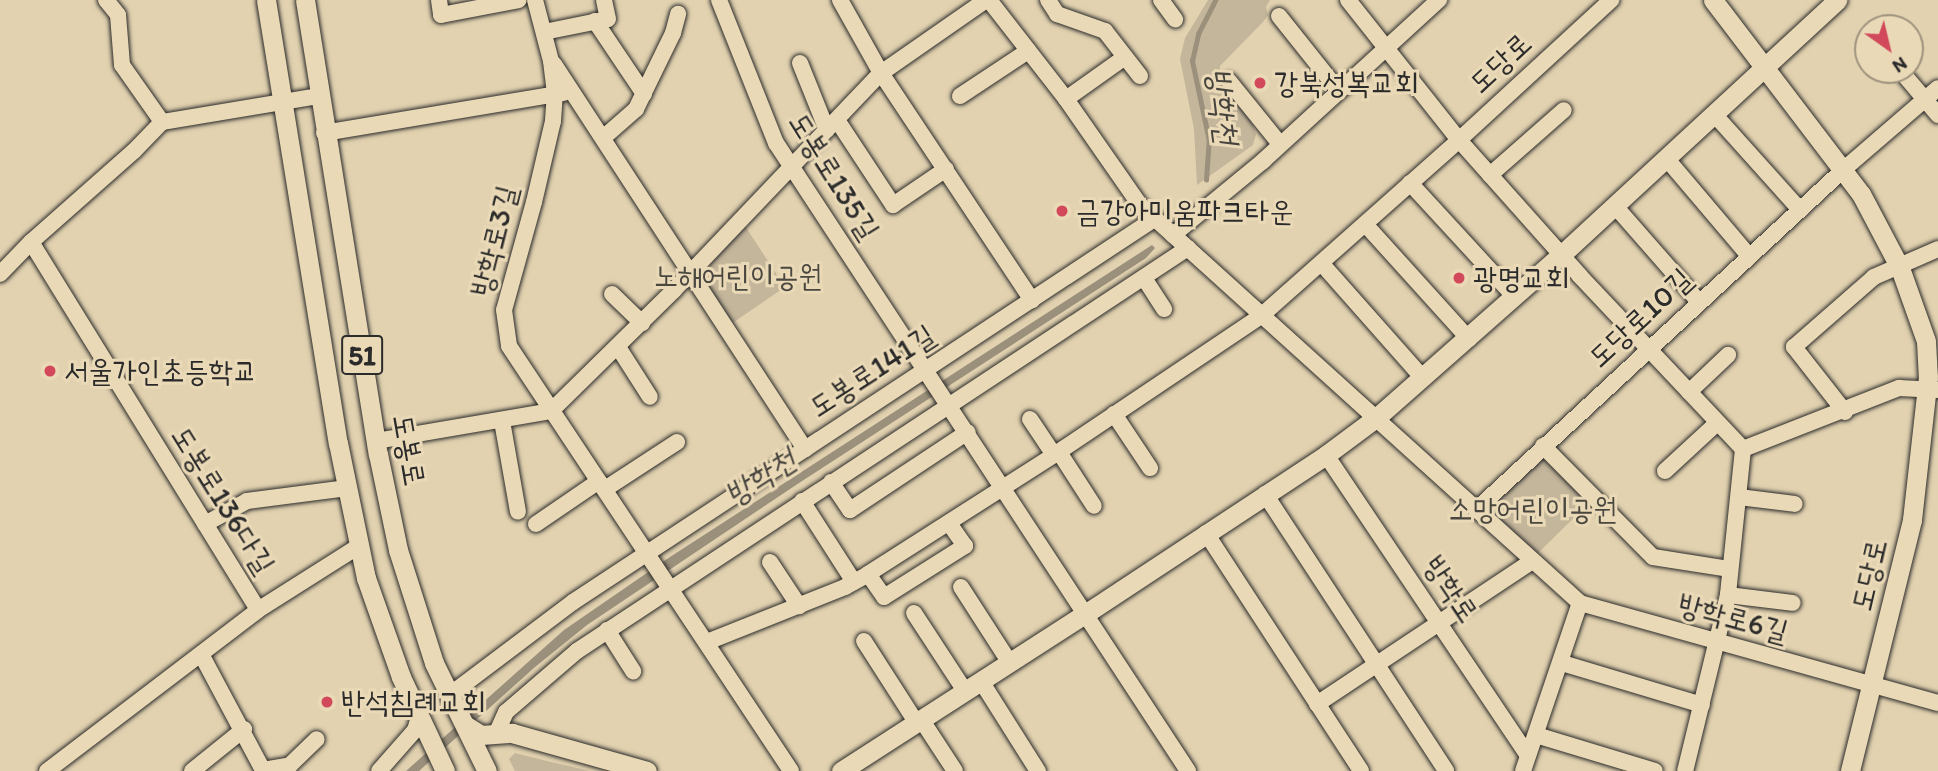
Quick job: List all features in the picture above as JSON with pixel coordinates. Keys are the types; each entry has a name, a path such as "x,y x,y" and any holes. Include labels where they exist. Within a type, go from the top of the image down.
{"main road":[{"name":"51","path":"267,0 348,488 366,578 419,716 444,768"},
{"name":"도봉로","path":"305,0 324,132 376,441 410,594 434,663 487,771"},
{"name":"도당로","path":"1713,0 1861,194 1900,268 1926,341 1932,389 1912,520 1850,771"},
{"path":"841,771 1326,455 1377,417 1469,339 1837,0"},
{"path":"469,734 512,733 647,771"}],"street":[{"path":"106,0 118,15 122,65 162,122"},
{"path":"439,0 441,15 519,0"},
{"name":"방학로3길","path":"535,0 551,61 555,92 553,121 503,310 509,346 791,771"},
{"path":"544,32 608,19 604,0"},
{"name":"도봉로135길","path":"719,0 761,112 792,167 950,405"},
{"path":"840,0 881,73 1032,300"},
{"path":"376,441 551,411 642,323 881,73 988,0"},
{"name":"방학로6길","path":"988,0 1066,99 1148,223 1173,235 1188,248 1580,603 1938,703"},
{"path":"1048,0 1057,14 1105,31 1140,76"},
{"path":"1161,0 1175,19"},
{"path":"1348,0 1459,141 1561,255 1743,449 1728,595 1685,771"},
{"path":"1173,235 1280,144 1439,0"},
{"name":"도당로","path":"1003,488 1261,316 1459,141 1611,0"},
{"path":"603,138 636,109 673,33 678,14"},
{"path":"1279,16 1338,90"},
{"path":"596,21 644,94"},
{"path":"960,96 1028,51"},
{"path":"1066,99 1125,57"},
{"path":"551,61 805,449"},
{"path":"800,63 832,125 893,205 946,169"},
{"path":"1229,81 1280,144"},
{"path":"1912,84 1938,115"},
{"name":"도당로10길","path":"1476,510 1843,170 1938,89"},
{"path":"324,132 555,92 574,94"},
{"path":"0,274 31,242 134,151 162,122 319,96"},
{"path":"1490,175 1564,110"},
{"path":"1714,114 1800,210"},
{"path":"1665,158 1749,256"},
{"path":"1410,183 1515,297"},
{"path":"1615,206 1699,302"},
{"name":"도봉로141길","path":"452,697 573,602 1148,223"},
{"path":"1365,224 1469,339"},
{"name":"도봉로136다길","path":"31,242 258,610"},
{"path":"497,732 506,712 524,695 555,668 607,630 1188,248"},
{"path":"1845,412 1794,347 1874,277 1900,268 1938,249"},
{"path":"1322,264 1423,378"},
{"path":"1144,278 1164,309"},
{"path":"612,294 642,323"},
{"path":"618,347 650,397"},
{"path":"1689,392 1728,355"},
{"path":"1743,449 1845,412 1899,388 1932,389"},
{"path":"950,405 1186,770"},
{"path":"1114,414 1150,468"},
{"path":"1030,419 1094,506"},
{"path":"502,421 518,512"},
{"path":"1665,471 1717,423"},
{"path":"831,482 850,510 968,432"},
{"path":"536,524 677,442"},
{"path":"1543,446 1653,556 1730,569"},
{"name":"방학로","path":"1326,455 1438,625 1525,764"},
{"path":"205,524 247,501 348,488"},
{"path":"707,642 861,578 1003,488"},
{"path":"1265,494 1447,771"},
{"path":"1739,497 1795,504"},
{"path":"802,501 861,578 884,597 965,546 949,523"},
{"path":"1206,533 1362,771"},
{"path":"47,771 258,610 359,546"},
{"path":"1317,704 1532,561"},
{"path":"769,562 799,606"},
{"path":"961,587 1010,663"},
{"path":"1728,595 1793,603"},
{"path":"1525,764 1562,663 1580,603"},
{"path":"914,613 1036,770"},
{"path":"607,630 634,671"},
{"path":"864,641 955,771"},
{"path":"201,654 244,729 263,770 290,765 317,739"},
{"path":"1562,663 1702,705"},
{"path":"379,771 415,730 419,716"},
{"path":"192,771 244,729"},
{"path":"1536,735 1655,771"}],"green space":[{"path":"1208,0 1270,0 1266,7 1268,15 1263,22 1220,66 1220,81 1250,118 1256,134 1253,145 1197,185 1194,129 1180,59 1185,38"},
{"name":"노해어린이공원","path":"743,223 785,287 731,324 696,272"},
{"name":"소망어린이공원","path":"1542,456 1589,503 1534,557 1497,522 1497,498"},
{"path":"515,753 590,771 515,771 509,759"}],"shaded area":[{"path":"1152,245 1155,248 1146,258 796,485 587,625 535,667 419,771 406,771 564,630 670,557"}],"waterway":[{"name":"방학천","path":"1206,180 1209,141 1192,61 1198,34 1215,0"}],"place":[{"name":"강북성복교회","path":"1260,83"},
{"name":"금강아미움파크타운","path":"1062,211"},
{"name":"광명교회","path":"1459,278"},
{"name":"서울가인초등학교","path":"50,371"},
{"name":"반석침례교회","path":"327,702"}]}
